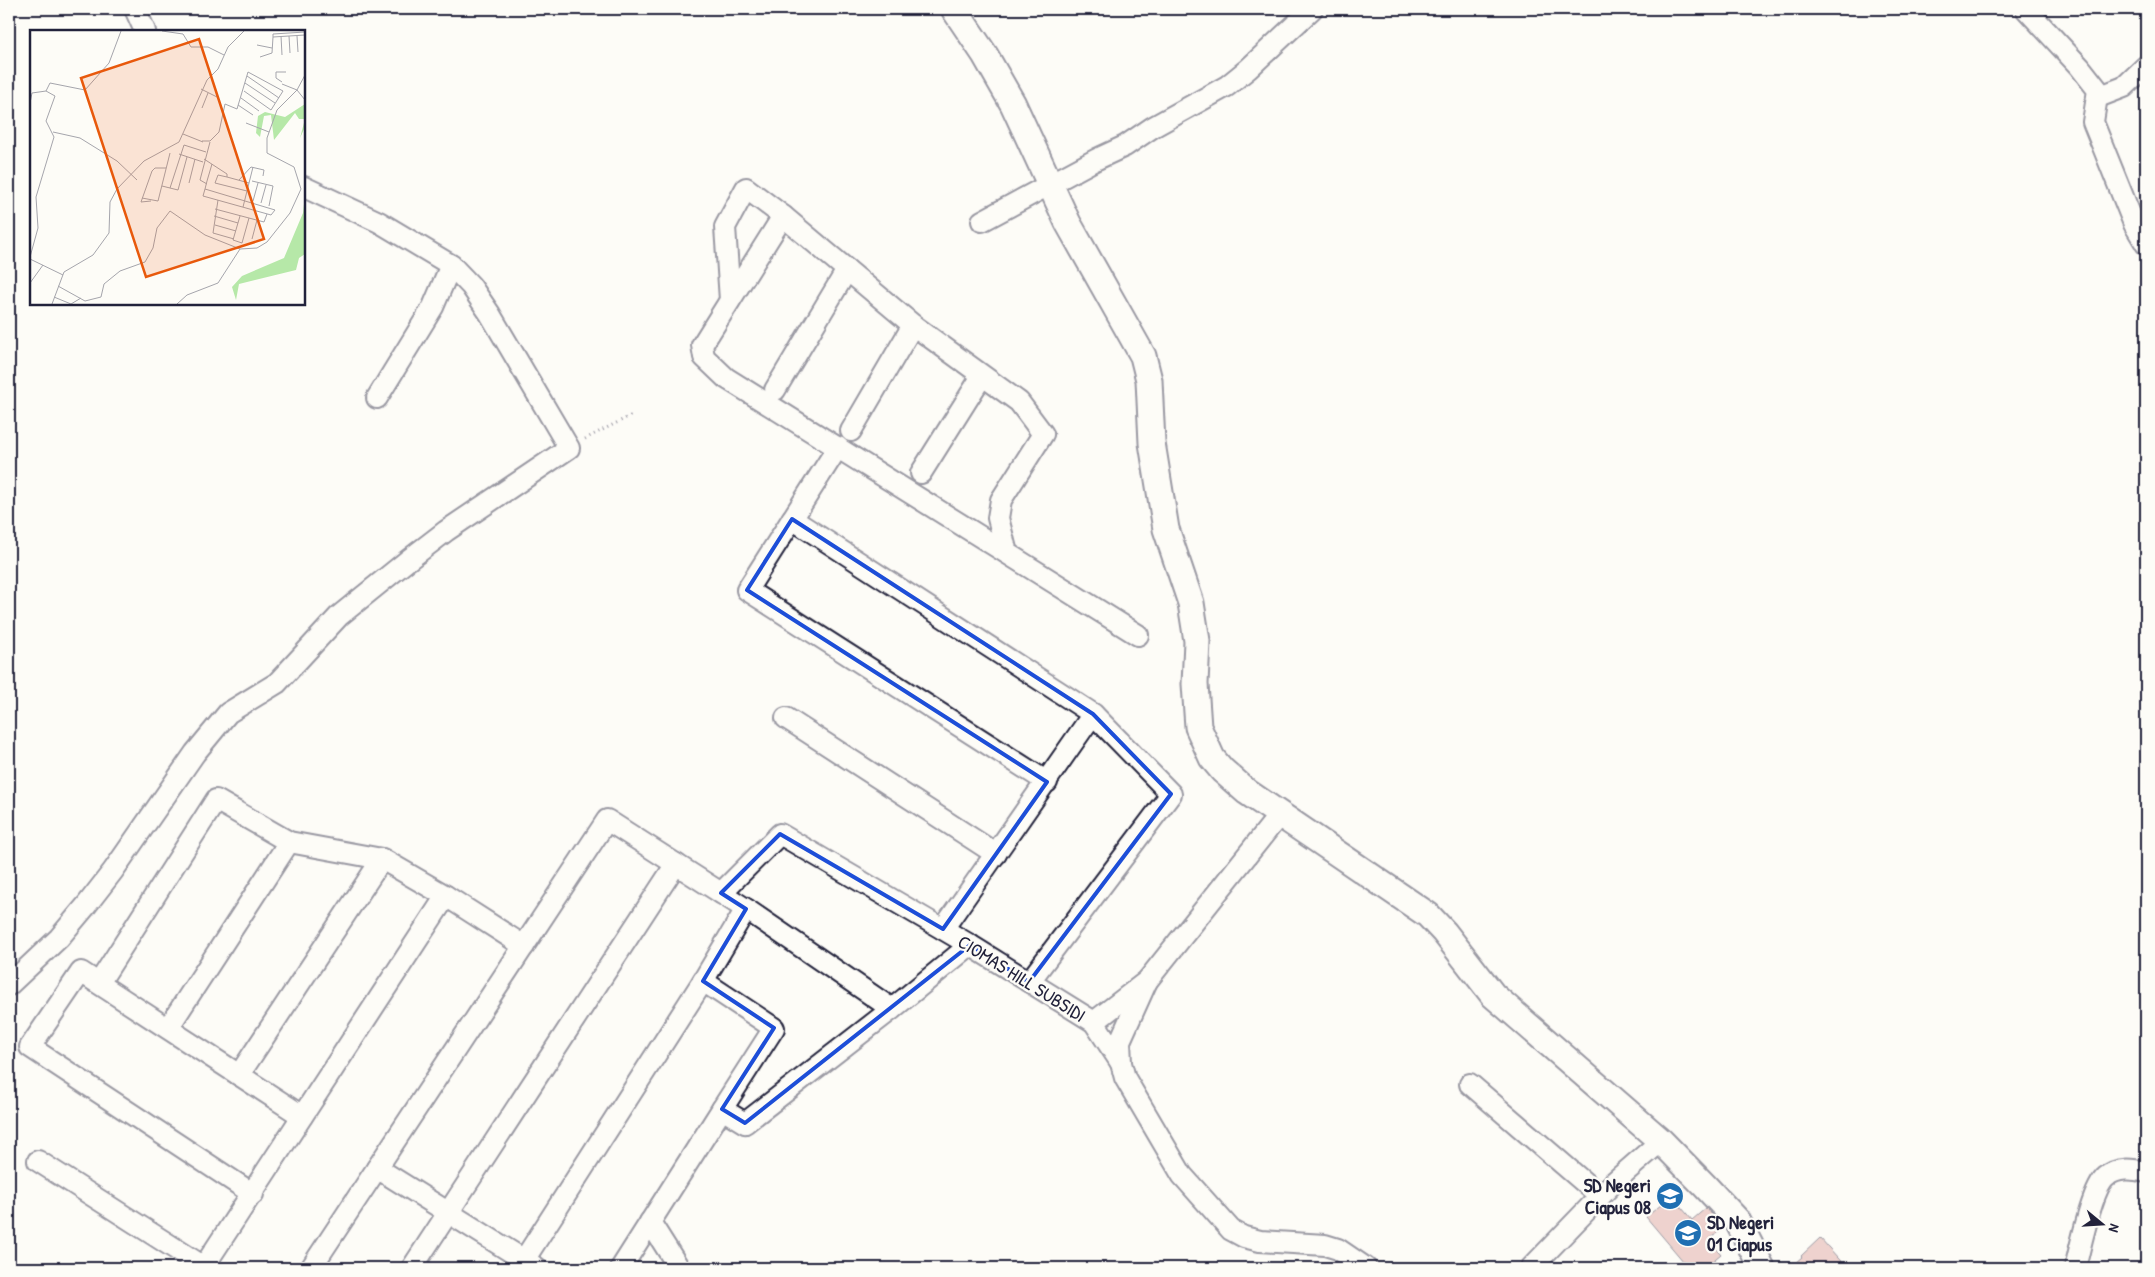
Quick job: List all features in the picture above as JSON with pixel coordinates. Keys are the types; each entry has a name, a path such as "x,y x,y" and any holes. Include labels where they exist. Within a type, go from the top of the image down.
{"street":[{"path":"135,9 146,30"},
{"path":"954,9 985,54 1013,104 1068,223 1143,356 1149,380 1152,443 1166,529 1191,603 1197,641 1195,692 1198,727 1212,758 1222,770 1247,792 1428,915 1444,932 1493,995 1661,1141 1736,1220 1762,1268"},
{"path":"982,221 1125,146 1161,123 1227,86 1312,9"},
{"path":"2026,9 2095,84 2098,90 2098,97 2093,122 2134,224 2146,244"},
{"path":"2098,97 2124,87 2146,66"},
{"path":"9,986 59,938 85,906 113,871 195,753 228,713 276,683 339,616 407,560 454,525 569,448 490,314 471,286 451,266 379,222 305,186"},
{"path":"730,300 725,227 746,188 783,216 913,325 1019,402 1043,434 1001,500 998,518 1007,553"},
{"path":"783,216 702,345 704,357 726,378 1138,635"},
{"path":"377,398 433,307 451,266"},
{"path":"775,390 847,270"},
{"path":"851,431 913,325"},
{"path":"921,473 982,376"},
{"path":"838,447 747,590 1046,782"},
{"path":"792,519 1094,714 1171,794 1029,982"},
{"path":"943,929 1094,714"},
{"path":"786,718 996,854"},
{"path":"99,984 216,800 289,842 382,859 446,896 524,946"},
{"name":"CIOMAS HILL SUBSIDI","path":"721,893 780,834 970,945 1094,1022 1147,981 1280,814"},
{"path":"311,1268 607,820 746,909 892,1009"},
{"path":"168,1028 289,842"},
{"path":"239,1075 382,859"},
{"path":"412,1268 676,864"},
{"path":"38,1161 203,1267 253,1194 446,896"},
{"path":"377,1168 530,1264 746,909"},
{"path":"722,1109 745,1122 892,1009 970,945"},
{"path":"253,1194 30,1047 81,972 302,1116"},
{"path":"621,1268 774,1028 703,981"},
{"path":"1120,1063 1120,1041 1147,981"},
{"path":"1094,1022 1120,1063 1125,1078 1182,1175 1231,1230 1244,1237 1260,1241 1325,1245 1338,1249 1366,1268"},
{"path":"1470,1084 1600,1196"},
{"path":"1531,1268 1600,1196 1661,1141"},
{"path":"2075,1268 2096,1190 2105,1177 2118,1169 2146,1172"},
{"path":"650,1222 680,1268"}],"path":[{"path":"569,448 632,415"}],"highlighted area":[{"path":"792,519 1093,714 1171,794 1029,982 970,945 745,1123 722,1109 774,1028 703,981 746,909 721,893 780,834 943,929 1047,782 747,590"}],"building":[{"name":"SD Negeri 01 Ciapus","path":"1672,1196 1692,1220 1706,1208 1724,1227 1709,1240 1721,1254 1704,1268 1689,1268 1646,1217"},
{"path":"1820,1238 1847,1268 1789,1268 1802,1257"}],"place":[{"name":"SD Negeri Ciapus 08","path":"1670,1196"},
{"name":"SD Negeri 01 Ciapus","path":"1688,1233"}]}
